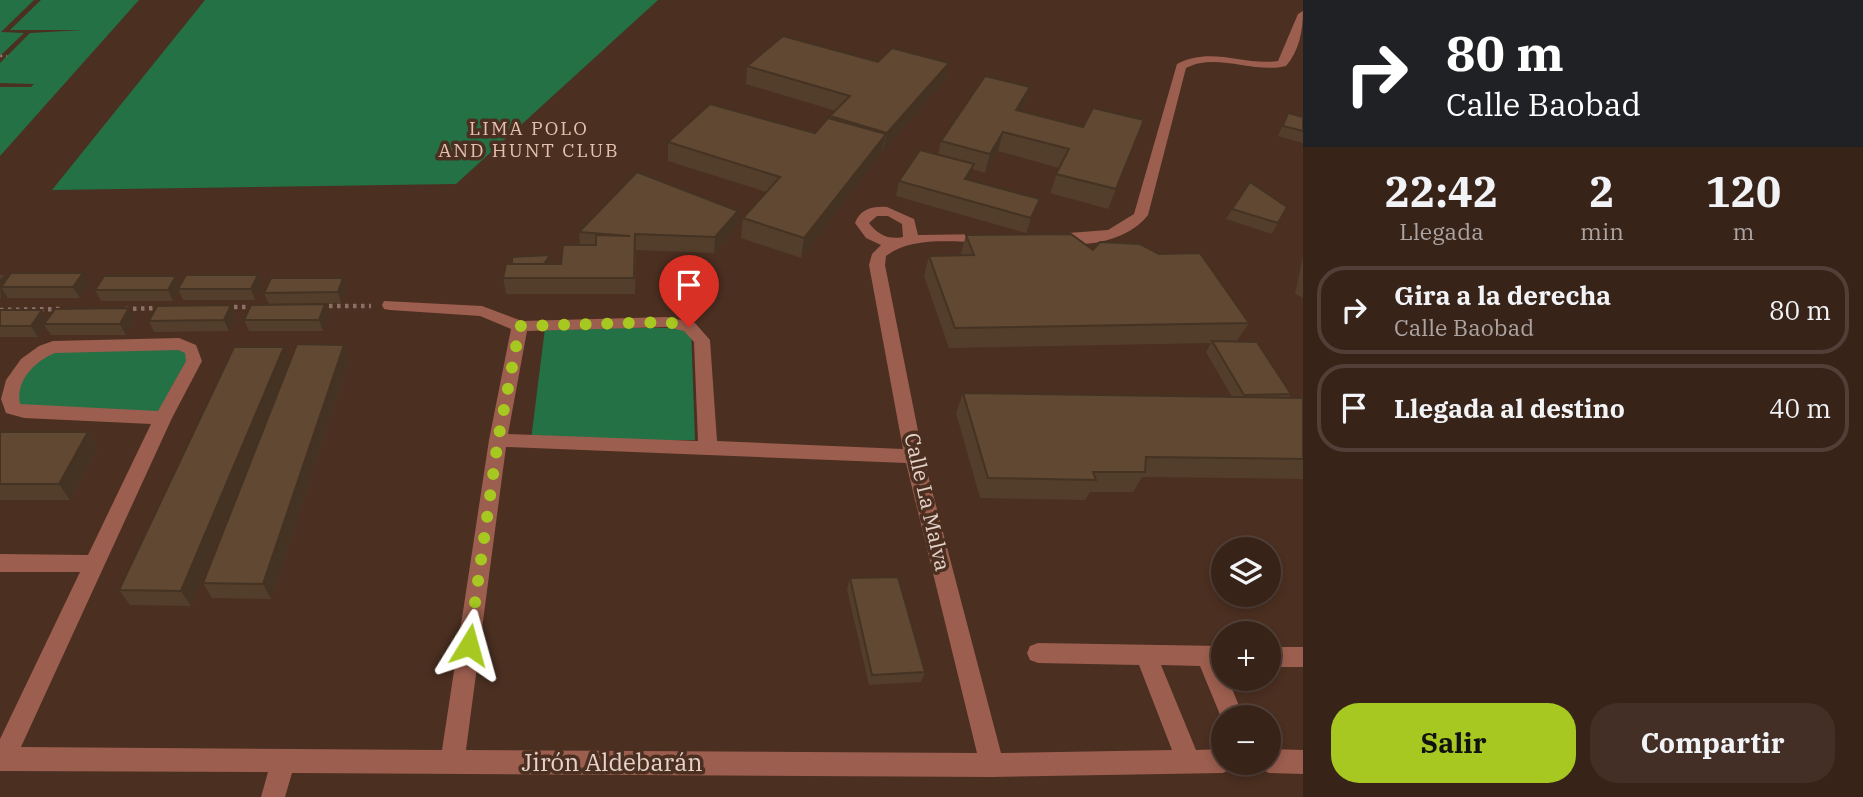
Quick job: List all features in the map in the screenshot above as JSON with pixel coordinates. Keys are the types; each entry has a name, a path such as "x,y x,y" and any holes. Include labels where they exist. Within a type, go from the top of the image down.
{"street":[{"path":"1040,238 1118,234 1132,226 1141,215 1181,66 1187,62 1212,59 1256,67 1282,64 1287,58 1303,14"},
{"path":"911,239 909,222 900,215 880,211 867,214 862,223 867,232 892,244 911,239 1000,238"},
{"name":"Calle La Malva","path":"892,244 879,254 877,265 914,456 992,765"},
{"path":"390,305 482,311 520,326 667,322 689,327 702,340 708,448"},
{"path":"452,762 498,440 520,326"},
{"path":"1,759 163,418 194,361 189,347 152,344 53,346 38,353 15,380 8,400 12,408 24,412 163,418"},
{"path":"498,440 914,456"},
{"path":"0,562 94,564"},
{"path":"1038,653 1211,656"},
{"path":"1146,655 1189,762"},
{"path":"1281,657 1303,657"},
{"name":"Jirón Aldebarán","path":"1,759 992,765 1211,761"},
{"path":"273,797 283,761"},
{"path":"1281,761 1303,762"}],"path":[{"path":"0,56 7,56"},
{"path":"320,306 390,305"},
{"path":"223,307 264,307"},
{"path":"111,309 167,308"},
{"path":"0,310 70,309"}],"green space":[{"path":"0,0 34,0 1,32 24,33 0,56"},
{"path":"41,0 139,0 0,156 0,87 31,87 34,84 0,83 0,63 30,33 83,30 10,30"},
{"path":"205,0 658,0 456,184 52,190"},
{"path":"545,328 691,328 695,440 531,440"},
{"path":"171,344 186,353 186,361 155,418 23,413 10,389 37,353"}],"building":[{"path":"783,36 878,62 892,48 949,63 887,133 830,116 850,96 747,66"},
{"path":"985,76 1030,87 1016,110 1083,127 1093,108 1144,120 1116,189 1056,174 1069,149 1003,132 990,154 941,141"},
{"path":"710,104 815,133 828,118 886,134 804,238 743,218 780,177 668,142"},
{"path":"1288,113 1303,117 1303,131 1283,126"},
{"path":"920,150 974,164 965,179 1040,199 1031,218 899,181"},
{"path":"637,172 738,211 715,237 635,234 634,278 503,278 506,264 561,264 563,245 596,245 596,235 630,236 579,232"},
{"path":"1250,182 1287,207 1278,223 1232,209"},
{"path":"1071,234 1093,250 1100,242 1140,244 1159,254 1200,253 1249,323 955,328 929,256 974,255 966,235"},
{"path":"550,255 544,264 512,264 512,257"},
{"path":"11,273 83,273 73,287 1,287"},
{"path":"186,275 258,275 251,289 178,289"},
{"path":"104,276 176,276 168,290 95,290"},
{"path":"271,278 343,278 338,292 264,293"},
{"path":"325,304 319,320 244,320 251,305"},
{"path":"231,305 224,320 149,321 157,306"},
{"path":"129,308 120,324 44,324 55,309"},
{"path":"0,310 42,310 31,326 0,326"},
{"path":"1212,341 1257,342 1291,394 1244,395"},
{"path":"297,344 344,345 263,584 203,583"},
{"path":"234,347 284,347 181,591 119,590"},
{"path":"963,393 1303,398 1303,459 1146,457 1145,472 1093,472 1096,480 988,478"},
{"path":"0,432 88,432 59,484 0,484"},
{"path":"898,577 925,672 872,675 850,578"}],"district":[{"name":"LIMA POLO AND HUNT CLUB","path":"529,139"}],"route":[{"path":"469,645 498,440 520,326 667,322 689,327"}]}
